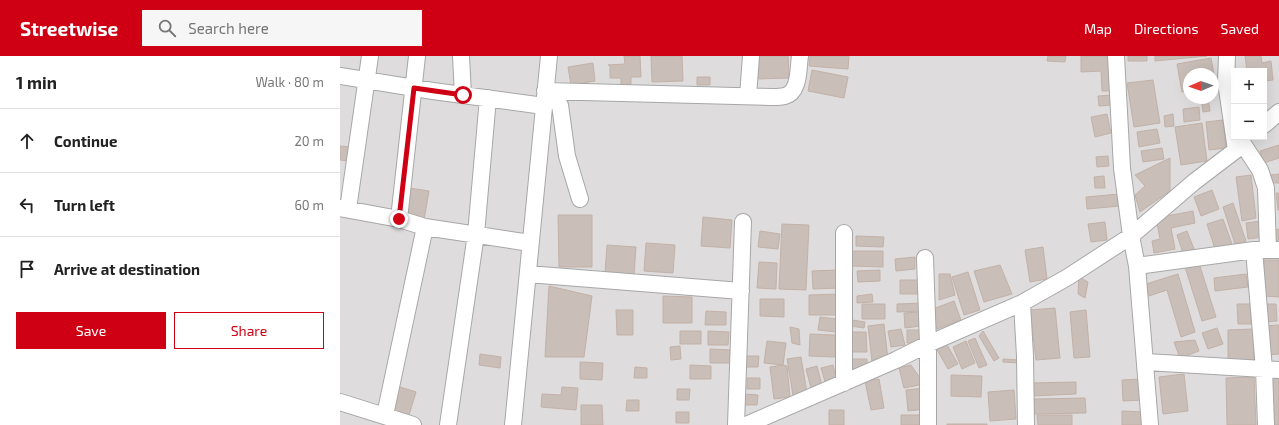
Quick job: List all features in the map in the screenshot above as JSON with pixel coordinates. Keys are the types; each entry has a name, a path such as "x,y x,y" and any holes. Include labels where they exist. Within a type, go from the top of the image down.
{"street":[{"path":"370,56 367,81 344,208 399,219 425,227 530,243"},
{"path":"399,219 417,56"},
{"path":"462,56 463,95"},
{"path":"513,425 549,56"},
{"path":"748,96 751,56"},
{"path":"340,76 488,98 786,96 794,90 797,80 800,56"},
{"path":"1116,56 1122,168 1131,236 1138,266 1150,425"},
{"path":"1227,56 1226,82 1243,144 1260,170 1266,188 1271,369 1266,425"},
{"path":"448,425 476,234 488,98"},
{"path":"545,98 560,105 567,156 580,199"},
{"path":"1267,122 1279,112"},
{"path":"746,425 844,383 1022,303 1068,277 1131,236 1194,182 1243,144"},
{"path":"736,425 743,222"},
{"path":"385,415 425,227"},
{"path":"844,233 844,383"},
{"path":"1138,266 1267,250"},
{"path":"925,258 928,344 928,425"},
{"path":"528,274 741,291"},
{"path":"1022,303 1025,356 1026,425"},
{"path":"1146,362 1271,369"},
{"path":"340,402 413,425"}],"shaded area":[{"path":"340,56 1279,56 1279,425 340,425"}],"building":[{"path":"624,56 640,56 641,77 631,77 631,84 621,85 621,78 610,78 610,65 608,65 625,64"},
{"path":"651,56 682,56 683,81 652,82"},
{"path":"755,56 788,56 789,78 756,79"},
{"path":"810,56 849,56 848,69 809,66"},
{"path":"1048,56 1066,56 1065,62 1047,61"},
{"path":"1081,56 1110,56 1112,91 1102,91 1101,71 1081,72"},
{"path":"1128,56 1147,56 1147,61 1128,61"},
{"path":"1155,56 1207,56 1155,61"},
{"path":"1245,56 1261,56 1262,63 1271,61 1273,80 1267,81 1267,68 1247,68"},
{"path":"1211,58 1213,68 1183,68 1182,92 1177,64"},
{"path":"593,63 595,81 571,85 568,67"},
{"path":"812,70 848,77 844,98 808,91"},
{"path":"697,77 710,77 710,85 697,85"},
{"path":"1153,80 1160,123 1134,127 1127,83"},
{"path":"1112,95 1112,105 1099,106 1098,96"},
{"path":"1202,104 1209,104 1210,111 1203,112"},
{"path":"1199,107 1200,120 1184,122 1183,109"},
{"path":"1107,114 1111,133 1095,137 1091,117"},
{"path":"1173,114 1174,126 1165,127 1164,116"},
{"path":"1223,120 1226,148 1209,150 1206,122"},
{"path":"1202,123 1207,161 1181,165 1175,127"},
{"path":"1157,129 1160,143 1139,147 1137,132"},
{"path":"1279,145 1279,158 1264,163 1260,151"},
{"path":"340,146 350,147 349,161 340,160"},
{"path":"1162,148 1164,159 1143,162 1141,151"},
{"path":"1108,156 1109,166 1097,167 1096,157"},
{"path":"1170,158 1170,191 1140,212 1135,195 1145,186 1135,175"},
{"path":"1279,174 1279,183 1271,183 1270,175"},
{"path":"1251,175 1256,218 1242,221 1236,177"},
{"path":"1104,176 1105,188 1095,188 1094,177"},
{"path":"409,188 429,191 424,220 404,217"},
{"path":"1212,190 1219,209 1201,216 1194,197"},
{"path":"1276,193 1279,193 1279,210 1278,210"},
{"path":"1119,194 1120,206 1087,209 1086,197"},
{"path":"1233,203 1246,241 1235,244 1223,207"},
{"path":"1193,211 1195,223 1171,228 1175,249 1154,253 1152,241 1160,239 1156,218"},
{"path":"558,215 592,215 592,267 559,267"},
{"path":"703,217 732,220 730,248 701,246"},
{"path":"1223,219 1232,244 1215,249 1207,224"},
{"path":"1260,221 1262,237 1248,239 1246,223"},
{"path":"1105,222 1107,240 1091,242 1088,224"},
{"path":"782,224 809,225 806,290 779,289"},
{"path":"1279,229 1279,248 1276,248 1275,230"},
{"path":"760,231 780,234 778,249 758,247"},
{"path":"1187,231 1194,249 1183,253 1177,235"},
{"path":"856,236 884,237 883,247 856,246"},
{"path":"646,243 675,245 673,273 644,271"},
{"path":"607,245 636,247 634,275 605,273"},
{"path":"1043,247 1047,279 1030,282 1025,250"},
{"path":"852,251 883,251 883,267 852,266"},
{"path":"915,257 915,269 896,271 895,259"},
{"path":"1264,260 1279,260 1279,297 1264,296"},
{"path":"759,262 777,263 776,289 757,288"},
{"path":"1199,263 1216,317 1202,321 1185,267"},
{"path":"1000,265 1012,294 984,302 974,271"},
{"path":"838,270 839,288 813,289 812,271"},
{"path":"880,270 880,281 858,282 857,271"},
{"path":"968,272 980,310 964,315 952,277"},
{"path":"939,274 950,274 955,295 939,300"},
{"path":"1178,274 1195,332 1181,337 1167,290 1149,296 1146,284"},
{"path":"1246,274 1248,287 1215,291 1214,278"},
{"path":"1079,277 1088,282 1085,298 1078,294"},
{"path":"900,280 918,280 918,294 900,294"},
{"path":"549,286 592,296 584,357 545,357"},
{"path":"839,294 839,315 809,315 809,295"},
{"path":"872,294 873,302 857,303 857,296"},
{"path":"663,296 692,297 692,323 663,323"},
{"path":"760,299 784,299 784,317 760,316"},
{"path":"954,301 961,320 937,329 930,310"},
{"path":"922,303 923,311 897,312 897,304"},
{"path":"862,304 885,304 885,319 862,319"},
{"path":"1237,304 1251,304 1251,324 1238,324"},
{"path":"1264,304 1276,304 1277,321 1265,322"},
{"path":"1055,308 1060,358 1036,360 1030,310"},
{"path":"616,310 633,310 633,335 617,335"},
{"path":"1086,310 1090,357 1074,358 1070,312"},
{"path":"706,311 726,312 726,325 705,325"},
{"path":"920,312 921,326 905,328 904,313"},
{"path":"820,317 837,319 836,332 818,330"},
{"path":"852,320 865,322 864,328 851,326"},
{"path":"884,324 888,360 872,362 868,326"},
{"path":"1279,325 1279,354 1267,355 1265,326"},
{"path":"790,327 799,329 800,345 792,343"},
{"path":"1217,328 1223,344 1208,349 1202,333"},
{"path":"901,329 905,345 891,347 888,331"},
{"path":"1253,329 1254,360 1228,360 1228,330"},
{"path":"907,330 925,330 926,343 907,343"},
{"path":"680,331 701,331 701,344 680,344"},
{"path":"708,331 729,332 728,345 708,345"},
{"path":"983,331 999,358 994,361 979,336"},
{"path":"851,332 866,332 867,352 851,352"},
{"path":"810,334 835,335 835,357 809,356"},
{"path":"975,338 987,365 979,368 968,341"},
{"path":"1195,340 1199,351 1180,358 1174,342"},
{"path":"767,341 786,343 783,365 764,363"},
{"path":"966,341 975,363 962,369 953,347"},
{"path":"946,343 958,364 948,369 936,348"},
{"path":"680,346 681,359 671,360 670,347"},
{"path":"710,349 731,350 731,363 710,363"},
{"path":"480,354 501,357 500,368 479,365"},
{"path":"746,356 759,356 758,367 746,367"},
{"path":"801,357 807,393 793,395 787,359"},
{"path":"851,359 867,359 867,371 851,371"},
{"path":"1003,359 1019,360 1020,363 1003,362"},
{"path":"580,362 603,363 602,380 580,379"},
{"path":"690,365 711,366 711,379 690,379"},
{"path":"783,365 787,366 790,397 774,399 770,367"},
{"path":"833,365 837,382 826,385 821,368"},
{"path":"911,365 924,384 904,388 899,368"},
{"path":"817,366 822,385 811,388 806,369"},
{"path":"635,367 647,368 647,378 634,378"},
{"path":"1184,374 1188,411 1163,414 1159,377"},
{"path":"951,375 982,376 981,397 951,396"},
{"path":"1254,377 1256,425 1227,425 1226,378"},
{"path":"1269,377 1279,377 1279,425 1270,425"},
{"path":"747,378 760,378 760,389 747,389"},
{"path":"879,379 884,408 871,410 865,381"},
{"path":"1141,379 1143,400 1123,401 1122,380"},
{"path":"1076,382 1076,394 1032,396 1031,383"},
{"path":"397,386 416,392 409,415 390,409"},
{"path":"562,387 578,388 576,410 541,407 542,394 561,395"},
{"path":"924,388 926,409 908,411 906,390"},
{"path":"677,389 690,389 689,400 677,400"},
{"path":"1014,390 1016,419 990,421 988,392"},
{"path":"745,394 758,395 757,405 745,405"},
{"path":"1085,398 1086,413 1034,414 1034,399"},
{"path":"627,400 639,400 639,411 626,411"},
{"path":"581,405 602,405 603,425 581,425"},
{"path":"829,410 844,410 844,425 829,425"},
{"path":"1122,411 1145,412 1144,425 1122,425"},
{"path":"676,412 689,412 689,423 676,423"},
{"path":"901,415 923,415 922,425 901,425"},
{"path":"1037,415 1072,415 1072,425 1038,425"},
{"path":"987,424 987,425 947,425"}],"route":[{"path":"399,219 414,88 463,95"}]}
